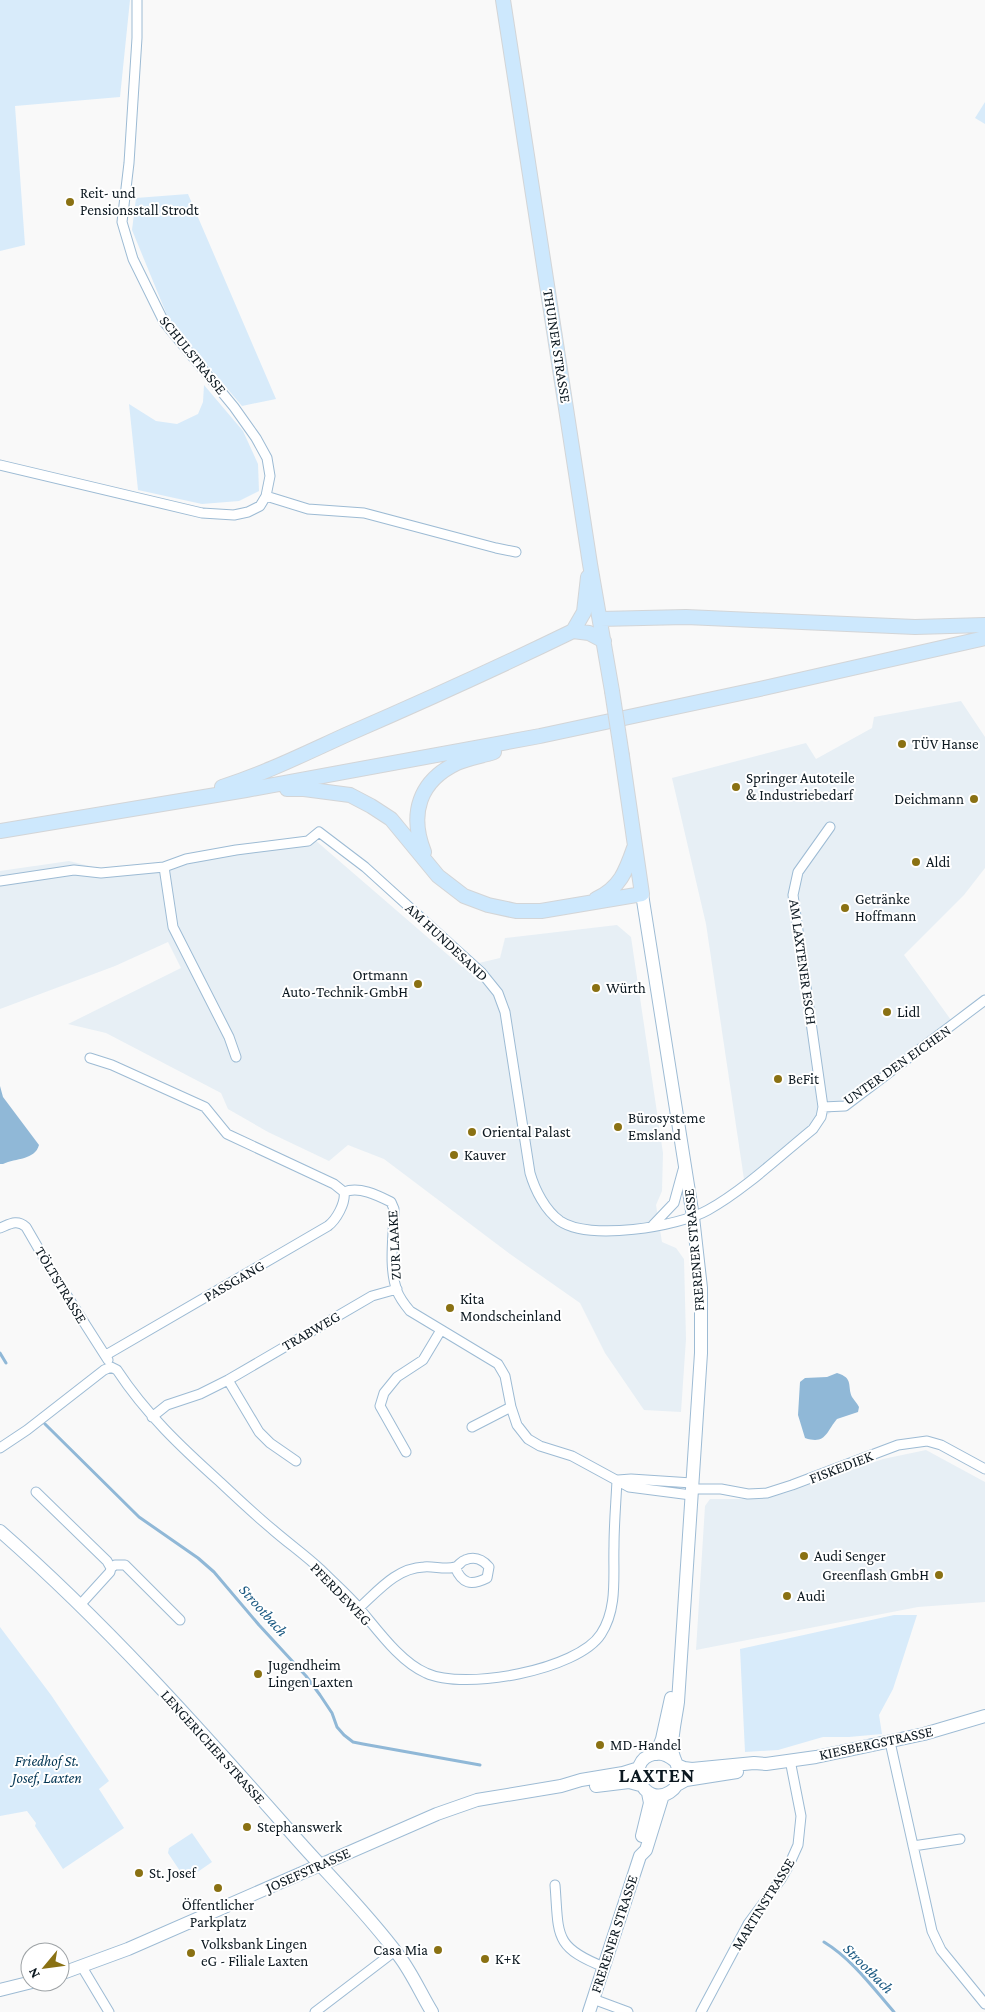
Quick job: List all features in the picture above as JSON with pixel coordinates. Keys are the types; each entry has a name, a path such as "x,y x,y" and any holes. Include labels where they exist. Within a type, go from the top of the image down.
{"main road":[{"name":"THUINER STRASSE","path":"502,0 590,564 612,691 642,894"},
{"path":"180,801 286,764 494,670 573,631 584,612 590,564"},
{"path":"600,620 686,617 915,627 985,625"},
{"path":"573,631 590,634 604,641"},
{"path":"0,831 246,790 540,736 985,638"},
{"path":"427,862 419,840 416,819 425,790 436,776 457,763 540,736"},
{"path":"246,790 304,789 350,795 391,819 438,876 464,896 488,905 516,911 541,911 642,894"},
{"path":"588,903 608,893 616,884 626,870 635,845"},
{"name":"FRERENER STRASSE","path":"642,894 694,1217 701,1288 701,1353 678,1702 672,1748 676,1763"},
{"name":"LENGERICHER STRASSE","path":"0,1531 80,1605 134,1660 362,1909 400,1957 432,2012"},
{"name":"FRERENER STRASSE","path":"656,1754 662,1739 673,1687 679,1669"},
{"name":"KIESBERGSTRASSE","path":"677,1785 686,1780 754,1769 766,1764 890,1742 985,1716"},
{"path":"656,1754 665,1755 676,1763 680,1774 677,1785 669,1793 663,1795 644,1789 638,1775 638,1768 646,1758 656,1754"},
{"name":"KIESBERGSTRASSE","path":"676,1763 684,1768 692,1769 754,1763 766,1764"},
{"name":"JOSEFSTRASSE","path":"70,1971 128,1949 437,1814 478,1800 509,1793 561,1786 581,1780 623,1774 638,1768"},
{"name":"JOSEFSTRASSE","path":"561,1786 579,1787 629,1782 644,1789"},
{"name":"FRERENER STRASSE","path":"589,2012 640,1856 639,1848 650,1803 644,1789"},
{"name":"FRERENER STRASSE","path":"640,1856 646,1850 663,1795"},
{"path":"0,1990 20,1985"}],"street":[{"name":"SCHULSTRASSE","path":"137,0 137,38 129,163 122,222 133,260 164,322 234,407 256,438 267,458 270,476 266,496"},
{"path":"0,465 202,513 234,515 248,512 260,506 266,496 308,509 364,513 516,552"},
{"name":"AM LAXTENER ESCH","path":"823,1107 793,895 798,872 830,827"},
{"name":"AM HUNDESAND","path":"0,880 74,870 101,874 164,867 186,859 236,850 308,841 319,832 365,867 481,972 498,993 505,1012 530,1174 536,1191 560,1221 581,1230 612,1232 682,1221 694,1217"},
{"path":"164,867 173,927 229,1037 236,1057"},
{"name":"UNTER DEN EICHEN","path":"694,1217 733,1194 813,1129 821,1117 823,1107 845,1106 985,1000"},
{"path":"90,1058 112,1065 205,1108 227,1134 334,1184 344,1192"},
{"path":"653,1226 674,1203 685,1163"},
{"name":"ZUR LAAKE","path":"344,1192 362,1190 391,1202 394,1209 393,1242 396,1289 410,1311 498,1364 505,1376 511,1407 517,1425 528,1439 540,1446 572,1456 618,1480"},
{"name":"PASSGANG","path":"106,1356 328,1226 333,1222 344,1201 344,1192"},
{"name":"TÖLTSTRASSE","path":"0,1228 15,1222 21,1222 26,1227 111,1367"},
{"name":"TRABWEG","path":"152,1417 167,1405 200,1394 228,1380 372,1296 396,1289"},
{"path":"406,1452 380,1406 384,1393 397,1377 423,1360 441,1330"},
{"path":"0,1448 27,1430 104,1370 111,1367"},
{"name":"PFERDEWEG","path":"111,1367 116,1370 152,1417 188,1453 270,1528 320,1569 359,1608 379,1634 424,1673 443,1679 505,1678 582,1652 591,1646 602,1633 614,1594 614,1545 618,1480"},
{"path":"228,1380 259,1432 270,1444 296,1461"},
{"path":"472,1427 511,1407"},
{"name":"FISKEDIEK","path":"691,1489 721,1489 748,1494 767,1493 898,1445 927,1441 941,1445 985,1469"},
{"path":"618,1480 629,1487 691,1489"},
{"path":"36,1492 107,1561 111,1568"},
{"path":"80,1605 110,1572 111,1568 125,1565 180,1620"},
{"path":"359,1608 392,1578 403,1572 422,1567 455,1567"},
{"path":"890,1742 928,1921 934,1939 985,2004"},
{"name":"MARTINSTRASSE","path":"701,2012 748,1924 781,1879 798,1845 801,1816 790,1760"},
{"path":"913,1846 960,1839"},
{"path":"555,1885 562,1941 570,1950 578,1955 604,1967"},
{"path":"315,2012 395,1951"},
{"path":"82,1967 109,2012"},
{"path":"593,1999 628,2012"}],"shaded area":[{"path":"961,701 985,737 985,868 964,895 904,955 951,1020 744,1179 706,924 672,778 806,743 816,759 872,728 874,717"},
{"path":"315,840 462,967 500,958 505,938 617,925 631,937 663,1153 662,1191 656,1205 662,1242 676,1248 684,1259 686,1339 681,1412 644,1410 605,1353 580,1303 510,1254 384,1159 348,1145 329,1161 268,1132 228,1109 221,1093 106,1033 68,1024 181,968 168,942 115,966 0,1009 0,871 69,861 101,869 157,863"},
{"name":"Audi Senger","path":"926,1450 985,1482 985,1602 918,1607 696,1650 705,1506 710,1499 759,1499 786,1493 883,1459"}],"green space":[{"path":"0,0 130,0 120,97 15,106 25,245 0,251"},
{"path":"985,102 985,124 975,118"},
{"path":"188,194 276,399 242,406 169,320 132,230 136,198"},
{"path":"204,385 243,431 258,464 259,491 239,501 202,504 138,490 129,404 156,421 177,424 198,414 203,402"},
{"path":"894,1615 917,1615 893,1689 879,1715 882,1734 823,1737 778,1750 745,1752 740,1649"},
{"name":"Friedhof St. Josef, Laxten","path":"0,1627 51,1695 109,1781 99,1789 124,1828 63,1869 27,1811 0,1816"},
{"path":"192,1833 212,1862 186,1880 168,1853 169,1848"}],"water":[{"path":"0,1086 3,1097 39,1145 37,1150 29,1156 3,1164 0,1164"},
{"path":"837,1373 848,1380 852,1397 859,1407 858,1412 837,1419 828,1433 817,1440 805,1438 798,1415 800,1382 805,1378 827,1377"}],"waterway":[{"name":"Strootbach","path":"0,1353 6,1363"},
{"name":"Strootbach","path":"45,1424 139,1517 198,1558 214,1572 306,1676 332,1713 337,1727 344,1735 353,1742 480,1765"},
{"name":"Strootbach","path":"824,1942 853,1965 894,2012"}],"place":[{"name":"Reit- und Pensionsstall Strodt","path":"70,202"},
{"name":"TÜV Hanse","path":"902,744"},
{"name":"Springer Autoteile & Industriebedarf","path":"736,787"},
{"name":"Deichmann","path":"974,799"},
{"name":"Aldi","path":"916,862"},
{"name":"Getränke Hoffmann","path":"845,908"},
{"name":"Ortmann Auto-Technik-GmbH","path":"418,984"},
{"name":"Würth","path":"596,988"},
{"name":"Lidl","path":"887,1012"},
{"name":"BeFit","path":"778,1079"},
{"name":"Bürosysteme Emsland","path":"618,1127"},
{"name":"Oriental Palast","path":"472,1132"},
{"name":"Kauver","path":"454,1155"},
{"name":"Kita Mondscheinland","path":"450,1308"},
{"name":"Audi Senger","path":"804,1556"},
{"name":"Greenflash GmbH","path":"939,1575"},
{"name":"Audi","path":"787,1596"},
{"name":"Jugendheim Lingen Laxten","path":"258,1674"},
{"name":"MD-Handel","path":"600,1745"},
{"name":"Stephanswerk","path":"247,1827"},
{"name":"St. Josef","path":"139,1873"},
{"name":"Öffentlicher Parkplatz","path":"218,1888"},
{"name":"Casa Mia","path":"438,1950"},
{"name":"Volksbank Lingen eG - Filiale Laxten","path":"191,1953"},
{"name":"K+K","path":"485,1959"}],"district":[{"name":"LAXTEN","path":"657,1775"}]}
